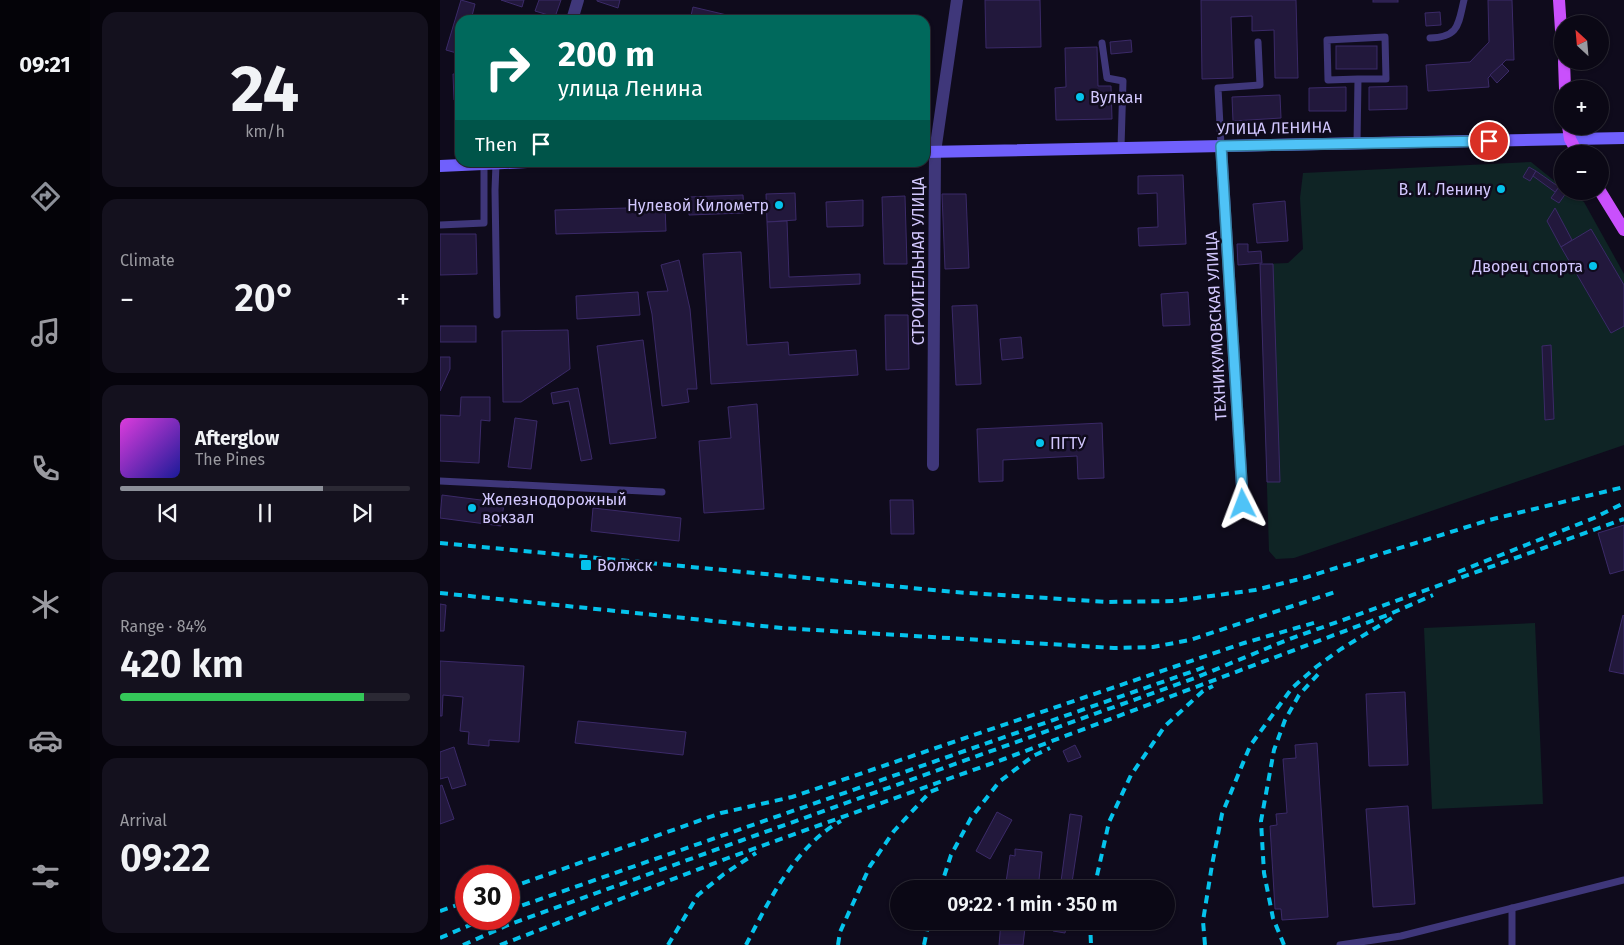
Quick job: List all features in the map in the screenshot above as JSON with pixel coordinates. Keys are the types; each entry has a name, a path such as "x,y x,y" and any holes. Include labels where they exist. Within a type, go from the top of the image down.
{"main road":[{"path":"1560,0 1561,15"},
{"name":"УЛИЦА ЛЕНИНА","path":"930,152 1357,143 1554,133"},
{"name":"УЛИЦА ЛЕНИНА","path":"1596,135 1624,138"},
{"path":"440,166 455,165"},
{"path":"1606,200 1624,230"}],"street":[{"path":"574,15 578,0"},
{"name":"СТРОИТЕЛЬНАЯ УЛИЦА","path":"933,465 930,152 957,0"},
{"name":"ТЕХНИКУМОВСКАЯ УЛИЦА","path":"1221,146 1243,504"}],"lane":[{"path":"1430,38 1442,38 1450,34 1459,23 1464,0"},
{"path":"1385,37 1386,79 1358,79 1328,80 1327,40 1385,37"},
{"path":"1221,146 1218,88 1260,85 1258,42"},
{"path":"1102,43 1107,78 1123,81 1122,147"},
{"path":"1357,143 1358,79"},
{"path":"440,225 484,223 490,167"},
{"path":"491,167 495,190 498,315"},
{"path":"440,481 662,492"},
{"path":"1340,945 1401,936 1624,880"},
{"path":"1512,908 1512,945"}],"green space":[{"path":"1531,162 1554,181 1554,200 1581,200 1584,202 1624,274 1624,445 1294,558 1276,559 1269,551 1260,264 1288,263 1303,249 1300,198 1303,173"},
{"path":"1535,623 1543,804 1432,809 1424,628"}],"building":[{"path":"461,0 475,4 472,15 456,15"},
{"path":"501,0 524,0 522,7"},
{"path":"539,0 561,0 556,15 535,11"},
{"path":"597,0 620,0 618,8"},
{"path":"985,0 1040,0 1041,47 986,48"},
{"path":"1201,0 1296,0 1298,78 1275,78 1274,30 1252,31 1252,16 1231,17 1233,78 1202,79"},
{"path":"1373,0 1398,0 1398,2 1373,2"},
{"path":"1488,0 1512,0 1514,60 1506,60 1488,78 1489,87 1428,91 1426,65 1470,62 1489,42"},
{"path":"693,7 727,15 691,15"},
{"path":"1440,12 1441,25 1426,26 1425,13"},
{"path":"455,20 455,53 446,50"},
{"path":"1131,40 1132,52 1111,54 1110,42"},
{"path":"1336,46 1377,46 1377,69 1336,69"},
{"path":"1097,47 1098,86 1111,86 1112,119 1056,120 1055,88 1066,87 1065,48"},
{"path":"1502,64 1509,71 1497,83 1490,75"},
{"path":"453,74 455,74 455,100"},
{"path":"1407,86 1407,109 1369,110 1369,87"},
{"path":"1346,87 1346,111 1309,111 1309,88"},
{"path":"1280,95 1281,118 1233,121 1232,97"},
{"path":"1529,167 1536,171 1530,181 1523,177"},
{"path":"1536,171 1554,184 1554,191 1533,176"},
{"path":"1183,175 1186,244 1139,246 1138,228 1158,227 1157,193 1138,194 1138,176"},
{"path":"795,193 796,220 767,222 766,194"},
{"path":"942,194 966,194 969,268 945,269"},
{"path":"743,195 744,213 689,215 689,197"},
{"path":"905,196 907,264 884,264 882,197"},
{"path":"863,200 863,226 827,227 826,202"},
{"path":"1285,201 1288,241 1257,243 1253,204"},
{"path":"665,207 666,231 556,234 555,210"},
{"path":"1555,208 1572,240 1561,247 1547,221"},
{"path":"787,221 789,277 860,274 860,284 770,288 767,222"},
{"name":"Дворец спорта","path":"1591,229 1624,285 1624,326 1611,333 1561,247"},
{"path":"440,234 476,234 477,274 440,275"},
{"path":"1237,244 1248,244 1248,252 1261,251 1262,263 1238,265"},
{"path":"741,252 747,345 788,342 789,355 856,350 858,375 711,384 703,254"},
{"path":"679,260 690,309 697,389 687,389 689,402 662,406 652,314 647,292 668,291 661,265"},
{"path":"1260,264 1273,264 1280,482 1267,482"},
{"path":"638,292 640,315 577,319 576,296"},
{"path":"1188,292 1190,325 1163,326 1161,294"},
{"path":"977,305 981,384 956,385 952,306"},
{"path":"885,315 908,315 909,369 886,370"},
{"path":"440,326 476,326 476,342 440,342"},
{"path":"568,330 570,369 521,402 503,402 502,331"},
{"path":"1021,337 1023,358 1002,360 1000,339"},
{"path":"643,340 656,438 610,444 597,346"},
{"path":"1551,345 1554,419 1545,420 1542,346"},
{"path":"440,357 450,357 450,369 440,391"},
{"path":"578,388 592,459 581,461 569,401 553,404 551,393"},
{"path":"461,397 490,397 490,421 481,420 479,463 440,461 440,415 460,416"},
{"path":"757,404 764,509 704,513 699,441 731,438 728,407"},
{"path":"515,418 537,421 531,469 508,467"},
{"name":"ПГТУ","path":"1102,423 1104,478 1078,479 1077,456 1003,460 1003,481 979,482 977,429"},
{"name":"Железнодорожный вокзал","path":"442,495 504,503 501,526 440,518"},
{"path":"890,500 913,500 914,534 891,534"},
{"path":"593,508 681,518 679,541 591,531"},
{"path":"1624,525 1624,570 1610,574 1598,533"},
{"path":"440,604 446,605 444,631 440,631"},
{"path":"1624,616 1624,674 1609,671"},
{"path":"440,661 524,666 519,742 489,740 489,746 468,744 469,732 460,731 463,697 443,695 442,716 440,716"},
{"path":"1405,692 1408,765 1369,766 1366,694"},
{"path":"578,721 686,732 683,755 575,743"},
{"path":"1317,743 1328,917 1282,920 1281,909 1275,909 1270,826 1277,825 1276,814 1287,813 1283,759 1296,758 1295,745"},
{"path":"1075,745 1081,757 1068,762 1063,751"},
{"path":"454,747 466,785 452,789 448,777 440,779 440,752"},
{"path":"442,785 454,819 440,824 440,786"},
{"path":"1408,806 1415,904 1373,907 1366,809"},
{"path":"997,812 1012,820 990,859 976,851"},
{"path":"1070,814 1082,816 1072,880 1061,880"},
{"path":"1015,849 1042,852 1039,880 1006,880 1010,855 1015,856"},
{"path":"1000,930 1025,930 1023,945 999,945"},
{"path":"1053,930 1066,930 1065,933"}],"railway":[{"path":"440,543 954,592 1107,602 1174,601 1255,590 1304,578 1489,520 1624,487"},
{"path":"1458,572 1594,518 1624,503"},
{"path":"463,945 508,925 1195,678 1287,640 1624,519"},
{"path":"440,593 782,628 1114,648 1153,647 1190,640 1338,591"},
{"path":"500,945 728,858 1004,759 1390,614 1433,595"},
{"path":"1205,945 1203,921 1222,814 1250,746 1292,688 1341,649 1392,618"},
{"path":"520,884 721,813 792,797 1244,643 1317,622"},
{"path":"520,906 1208,666"},
{"path":"1284,945 1273,918 1264,873 1261,821 1274,750 1285,720 1299,695 1321,671"},
{"path":"1096,880 1109,822 1131,775 1165,726 1203,691 1213,686"},
{"path":"943,880 951,855 971,818 999,782 1033,756 1050,748"},
{"path":"838,945 840,932 870,866 894,831 930,792 940,788"},
{"path":"746,945 774,893 797,859 825,831 841,821"},
{"path":"668,945 698,895 724,874 756,853"},
{"path":"440,911 455,906"},
{"path":"440,938 459,930"},
{"path":"924,945 927,930"},
{"path":"1090,930 1091,945"}],"place":[{"name":"Вулкан","path":"1080,97"},
{"name":"В. И. Ленину","path":"1501,189"},
{"name":"Нулевой Километр","path":"779,205"},
{"name":"Дворец спорта","path":"1593,266"},
{"name":"ПГТУ","path":"1040,443"},
{"name":"Железнодорожный вокзал","path":"472,508"},
{"name":"Волжск","path":"586,565"}],"route":[{"path":"1243,504 1221,146 1489,141"}]}
